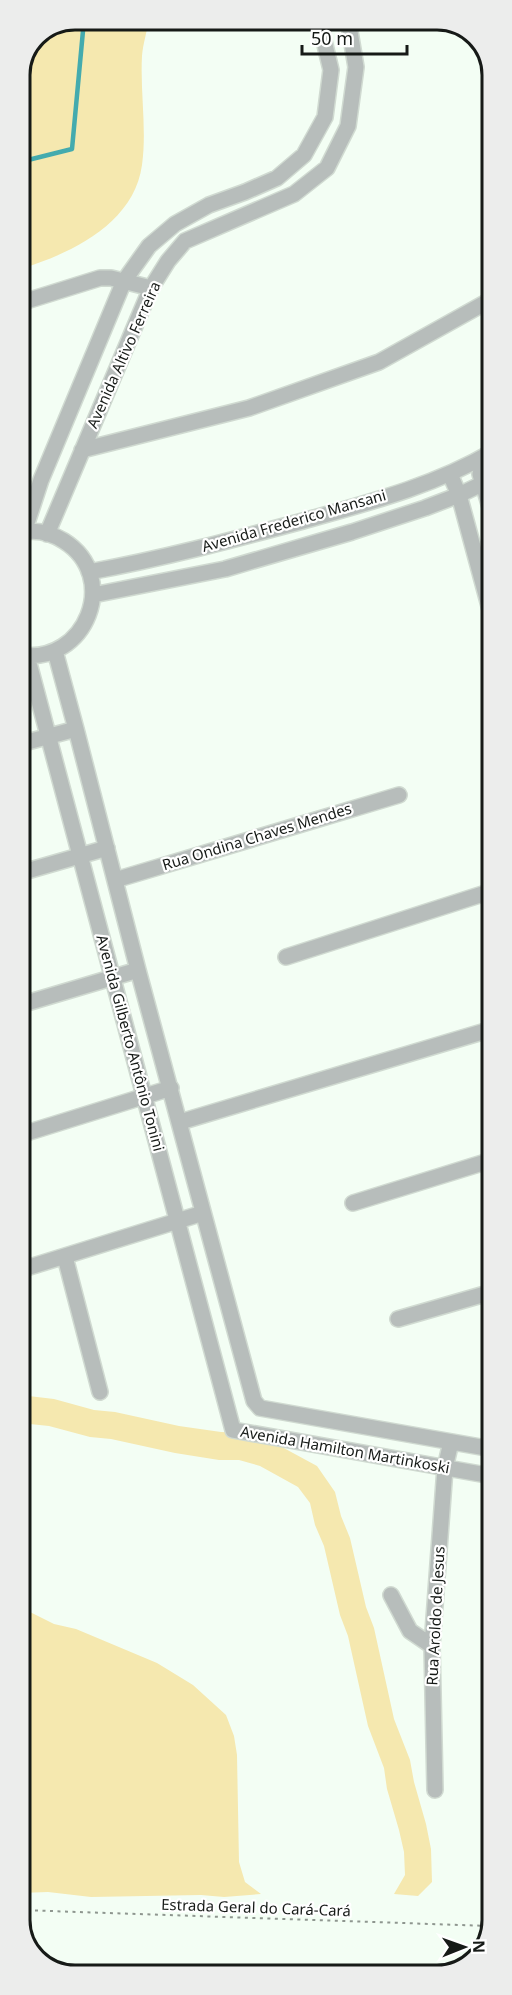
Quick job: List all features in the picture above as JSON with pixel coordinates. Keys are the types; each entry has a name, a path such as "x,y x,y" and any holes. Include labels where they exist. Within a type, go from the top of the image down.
{"street":[{"name":"Avenida Altivo Ferreira","path":"30,510 124,281 149,246 175,224 209,205 277,178 304,155 325,117 331,70 321,30"},
{"name":"Avenida Altivo Ferreira","path":"47,534 151,288 168,261 185,241 294,194 327,168 348,126 356,67 350,30"},
{"path":"30,300 100,278 111,278 151,288"},
{"path":"82,450 249,408 379,362 482,305"},
{"name":"Avenida Frederico Mansani","path":"89,572 227,542 349,508 450,474 482,457"},
{"path":"475,461 482,473"},
{"path":"450,474 459,495 482,580"},
{"name":"Avenida Frederico Mansani","path":"93,595 225,569 352,532 459,495 482,484"},
{"path":"30,533 47,534 68,544 77,552 89,572 93,595 92,606 83,627 69,643 55,651 38,656 30,655"},
{"name":"Avenida Gilberto Antônio Tonini","path":"55,651 203,1213 254,1401 260,1408"},
{"name":"Avenida Gilberto Antônio Tonini","path":"30,677 49,735 233,1430"},
{"path":"30,741 76,729"},
{"name":"Rua Ondina Chaves Mendes","path":"116,880 399,795"},
{"path":"30,870 107,848"},
{"path":"286,957 482,894"},
{"path":"30,1002 138,970"},
{"path":"180,1122 482,1032"},
{"path":"30,1133 171,1088"},
{"path":"353,1203 482,1163"},
{"path":"30,1267 203,1213"},
{"path":"65,1257 100,1392"},
{"path":"398,1318 482,1295"},
{"name":"Avenida Hamilton Martinkoski","path":"260,1408 482,1447"},
{"name":"Avenida Hamilton Martinkoski","path":"233,1430 482,1474"},
{"name":"Rua Aroldo de Jesus","path":"435,1790 432,1646 445,1468 451,1442"},
{"path":"391,1595 410,1631 432,1646"}],"path":[{"name":"Estrada Geral do Cará-Cará","path":"30,1910 481,1926"}],"shaded area":[{"path":"147,30 142,56 144,138 142,165 137,186 127,204 97,234 30,266 30,75 33,58 43,43 58,33 66,31"},
{"path":"30,1396 54,1399 94,1410 115,1412 179,1426 243,1433 269,1440 317,1466 335,1492 350,1538 366,1607 374,1628 394,1719 410,1760 426,1824 431,1849 432,1882 418,1896 394,1894 405,1875 404,1852 399,1830 387,1789 384,1768 368,1726 348,1636 340,1615 324,1546 315,1525 310,1503 298,1487 260,1466 239,1460 219,1460 175,1453 111,1439 90,1437 49,1426 30,1424"},
{"path":"30,1612 54,1624 76,1629 157,1663 193,1685 226,1715 234,1736 237,1755 239,1862 245,1882 261,1894 224,1897 201,1895 91,1897 48,1892 30,1893"}],"waterway":[{"path":"30,160 72,149 83,30"}]}
